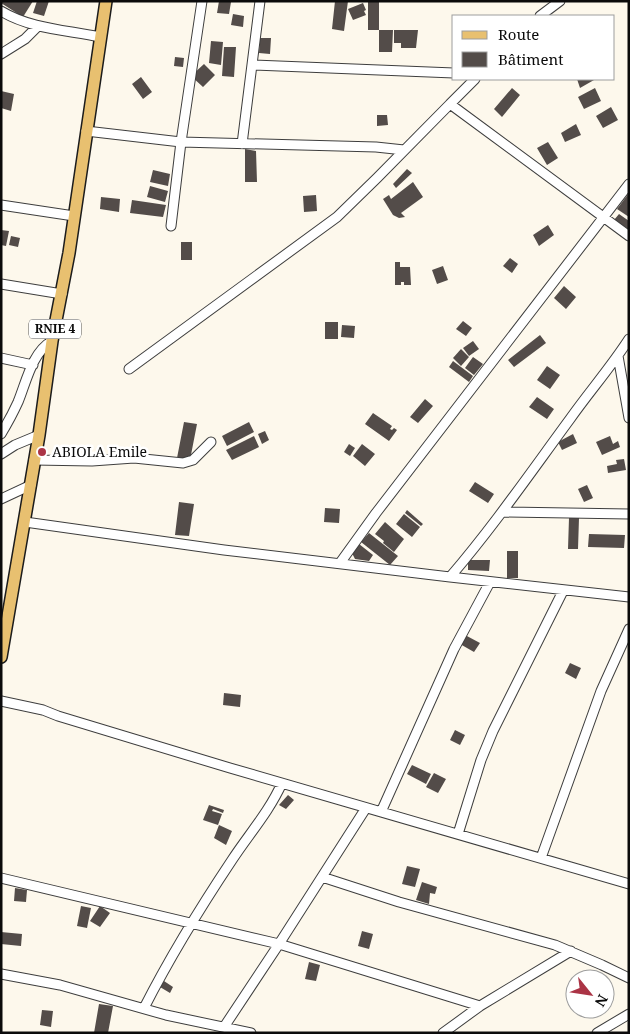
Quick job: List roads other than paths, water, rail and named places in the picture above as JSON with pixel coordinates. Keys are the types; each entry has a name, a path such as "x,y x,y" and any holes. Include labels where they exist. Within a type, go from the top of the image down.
{"main road":[{"name":"RNIE 4","path":"1,657 31,485 52,342 62,294 106,1"}],"street":[{"path":"171,226 181,142 202,1"},
{"path":"242,144 260,1"},
{"path":"541,15 560,1"},
{"path":"1,11 21,21 38,26 100,37"},
{"path":"1,56 32,33 38,26"},
{"path":"252,65 452,73"},
{"path":"129,370 337,217 474,80"},
{"path":"450,104 629,236"},
{"path":"86,131 181,142 376,147 404,150"},
{"path":"340,563 382,505 629,184"},
{"path":"1,205 74,216"},
{"path":"1,284 62,294"},
{"path":"450,577 502,512 629,339"},
{"path":"1,434 17,405 33,365 42,350 52,342"},
{"path":"618,356 629,418"},
{"path":"1,358 33,365"},
{"path":"2,452 39,435"},
{"path":"34,460 92,461 134,458 183,463 193,460 212,442"},
{"path":"1,499 31,485"},
{"path":"502,512 629,514"},
{"path":"25,522 214,548 563,591 629,597"},
{"path":"381,812 454,649 490,582"},
{"path":"458,834 481,760 493,731 563,591"},
{"path":"541,858 601,690 629,629"},
{"path":"1,701 43,710 366,808 629,884"},
{"path":"144,1008 191,923 232,859 269,809 282,783"},
{"path":"224,1027 366,808"},
{"path":"322,877 399,902 571,951 629,978"},
{"path":"1,878 279,944 480,1006"},
{"path":"442,1033 480,1006 571,951"},
{"path":"1,974 60,984 166,1015 251,1033"},
{"path":"597,1033 629,1014"}],"place":[{"name":"ABIOLA Emile","path":"42,452"}]}
